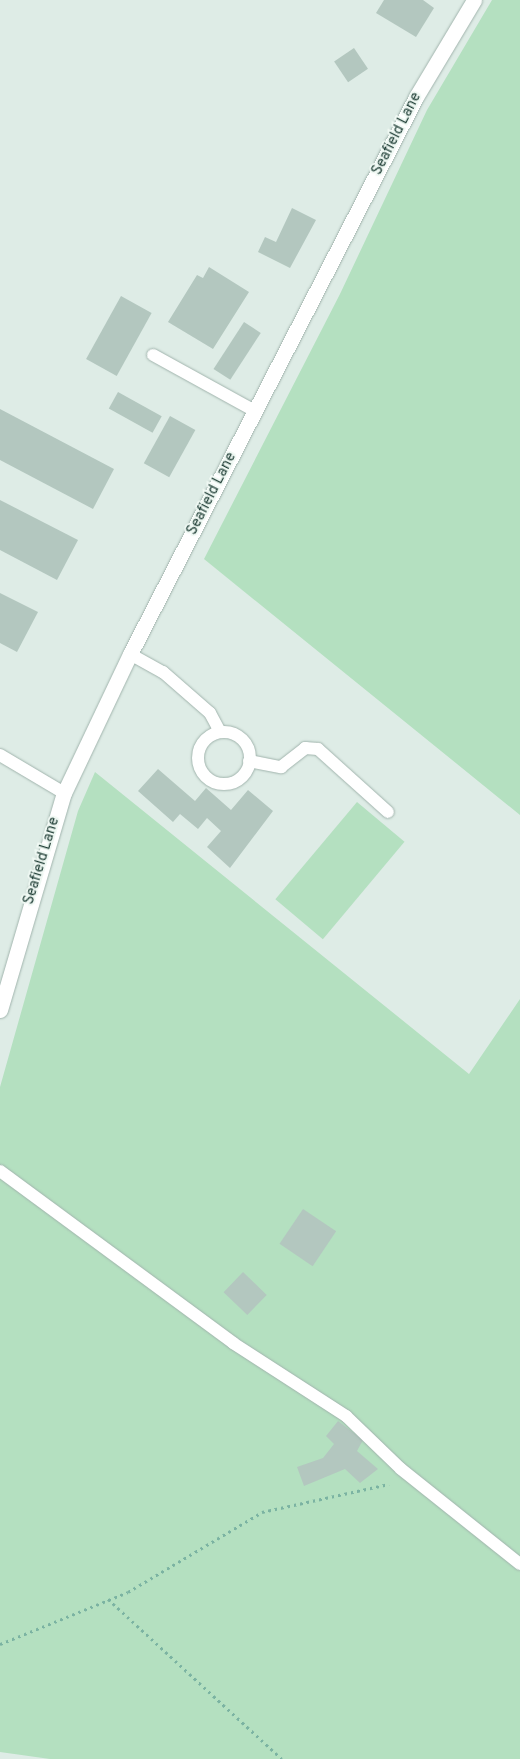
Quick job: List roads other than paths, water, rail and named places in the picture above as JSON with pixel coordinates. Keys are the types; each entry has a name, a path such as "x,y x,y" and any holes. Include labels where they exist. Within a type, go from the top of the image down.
{"street":[{"name":"Seafield Lane","path":"0,1010 64,793 130,654 416,97 474,0"}],"lane":[{"path":"153,355 255,411"},
{"path":"130,654 163,672 210,713 220,732 243,741 249,761 245,773 231,783 207,778 198,763 200,747 220,732"},
{"path":"249,761 281,767 305,748 318,750 388,812"},
{"path":"0,755 64,793"},
{"path":"0,1171 234,1343 346,1416 413,1478 520,1564"}]}
